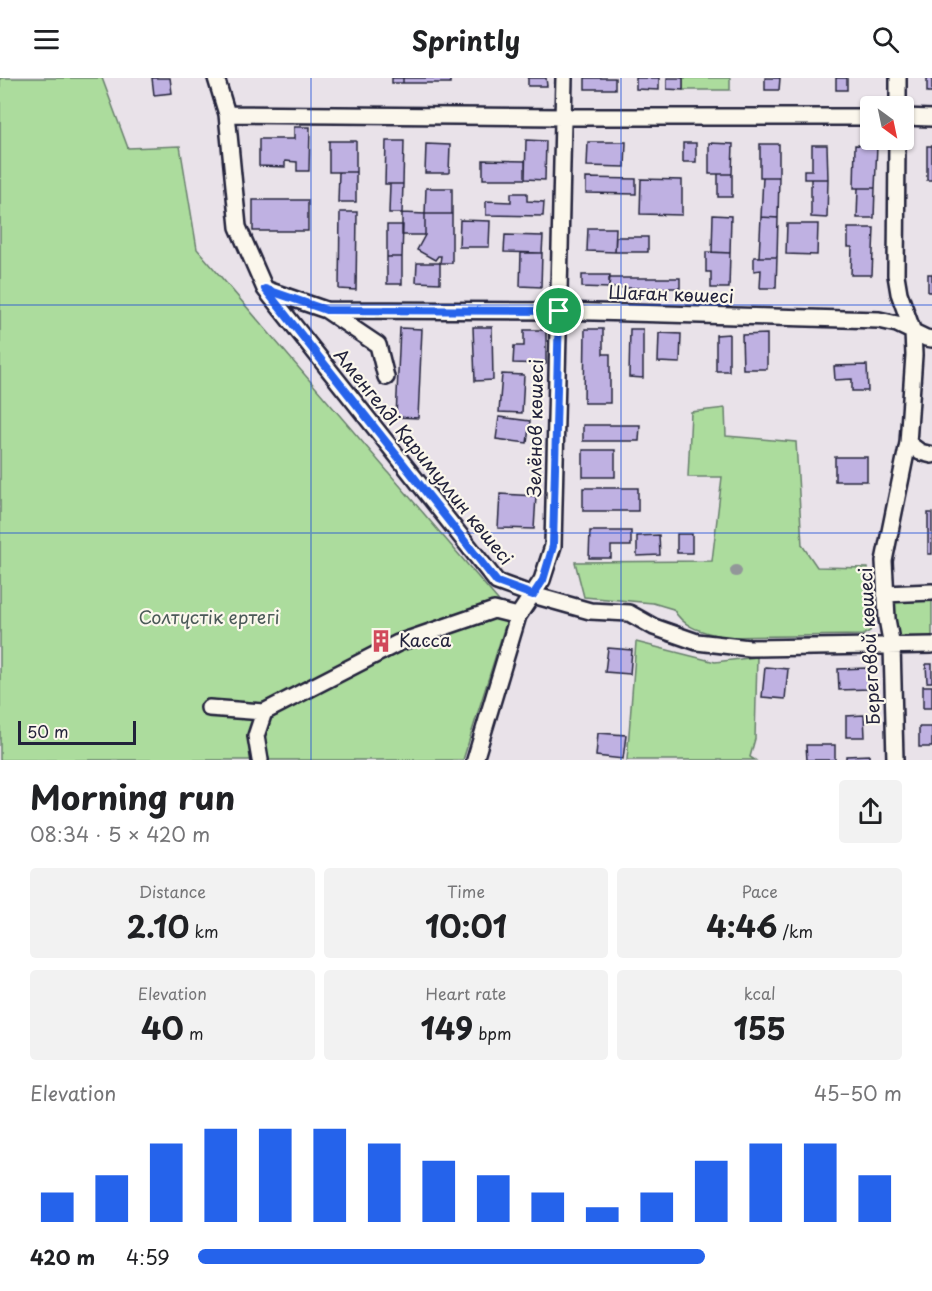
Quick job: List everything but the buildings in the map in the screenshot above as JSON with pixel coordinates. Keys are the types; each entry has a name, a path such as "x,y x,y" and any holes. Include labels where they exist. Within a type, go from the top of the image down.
{"street":[{"name":"Аменгелді Қаримуллин көшесі","path":"216,78 227,114 238,227 265,289 497,582 533,595 590,610 629,613 654,627 697,642 749,648 932,645"},
{"name":"Зелёнов көшесі","path":"518,615 543,580 553,546 564,78"},
{"path":"897,96 898,78"},
{"path":"227,114 860,117"},
{"path":"914,117 932,118"},
{"name":"Береговой көшесі","path":"894,760 892,646 885,594 884,561 908,443 914,355 913,332 899,293 897,275 897,150"},
{"name":"Шаған көшесі","path":"265,289 326,310 559,311 879,320 897,324 932,339"},
{"path":"326,310 378,345 386,377"},
{"path":"908,443 920,452 932,455"},
{"path":"885,594 932,592"},
{"path":"209,708 264,712 398,643 494,610 518,615 475,760"},
{"path":"260,760 256,736 264,712"}],"green space":[{"name":"Солтүстік ертегі","path":"0,78 102,78 128,148 180,146 197,249 509,613 463,760 0,760"},
{"path":"683,78 730,78 730,90 683,90"},
{"path":"725,408 726,436 796,442 802,545 817,567 868,568 872,626 870,631 863,635 723,637 694,628 683,621 673,609 653,603 584,597 575,562 712,561 722,477 688,477 691,412"},
{"path":"932,592 932,645 892,646 885,594"},
{"path":"636,642 715,662 757,657 755,739 750,757 755,760 627,760"}],"place":[{"name":"Касса","path":"381,641"}],"route":[{"path":"265,289 326,310 559,311 553,546 543,580 533,595 497,582 265,289"}]}
